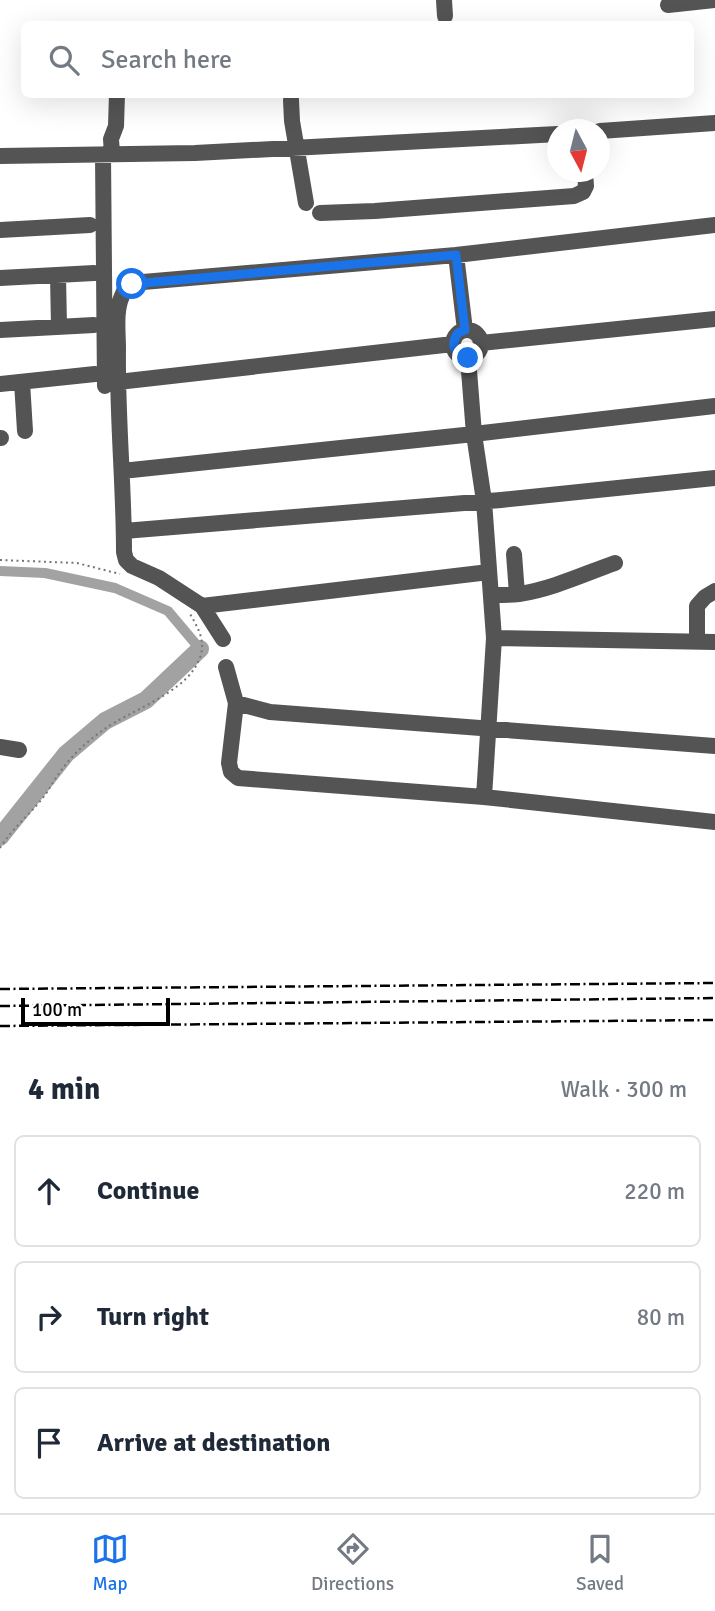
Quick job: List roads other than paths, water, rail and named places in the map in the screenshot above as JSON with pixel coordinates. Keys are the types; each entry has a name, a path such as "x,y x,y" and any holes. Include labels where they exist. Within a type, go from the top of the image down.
{"street":[{"path":"668,5 715,0"},
{"path":"117,98 116,125 108,155 106,381 122,471 124,552 126,560 132,566 159,578 194,608 223,639"},
{"path":"291,100 306,203"},
{"path":"610,130 715,123"},
{"path":"0,156 195,153 547,135"},
{"path":"320,214 574,196 583,192 586,182"},
{"path":"0,230 90,225"},
{"path":"106,381 122,294 132,284 456,255 715,225"},
{"path":"456,255 465,330"},
{"path":"0,278 94,273"},
{"path":"58,275 60,327"},
{"path":"481,343 715,319"},
{"path":"0,330 94,325"},
{"path":"465,330 478,334 481,343 476,355 468,358 459,355 453,344 458,333 465,330"},
{"path":"0,384 106,381 453,344"},
{"path":"468,358 474,434 484,501 494,638 484,797"},
{"path":"22,382 25,431"},
{"path":"122,471 715,406"},
{"path":"124,531 484,501 715,478"},
{"path":"514,554 517,594"},
{"path":"491,595 517,594 569,580 615,563"},
{"path":"194,608 489,572"},
{"path":"697,641 697,606 715,591"},
{"path":"494,638 715,642"},
{"path":"226,667 236,703 229,763 231,772 239,778 484,797 715,822"},
{"path":"236,703 271,712 715,746"},
{"path":"0,747 19,750"}],"waterway":[{"path":"0,571 45,573 115,588 168,611 200,649"},
{"path":"0,837 66,754 105,721 146,700 200,649"}],"railway":[{"path":"0,989 715,983"},
{"path":"0,1006 715,998"},
{"path":"0,1026 715,1020"}]}
